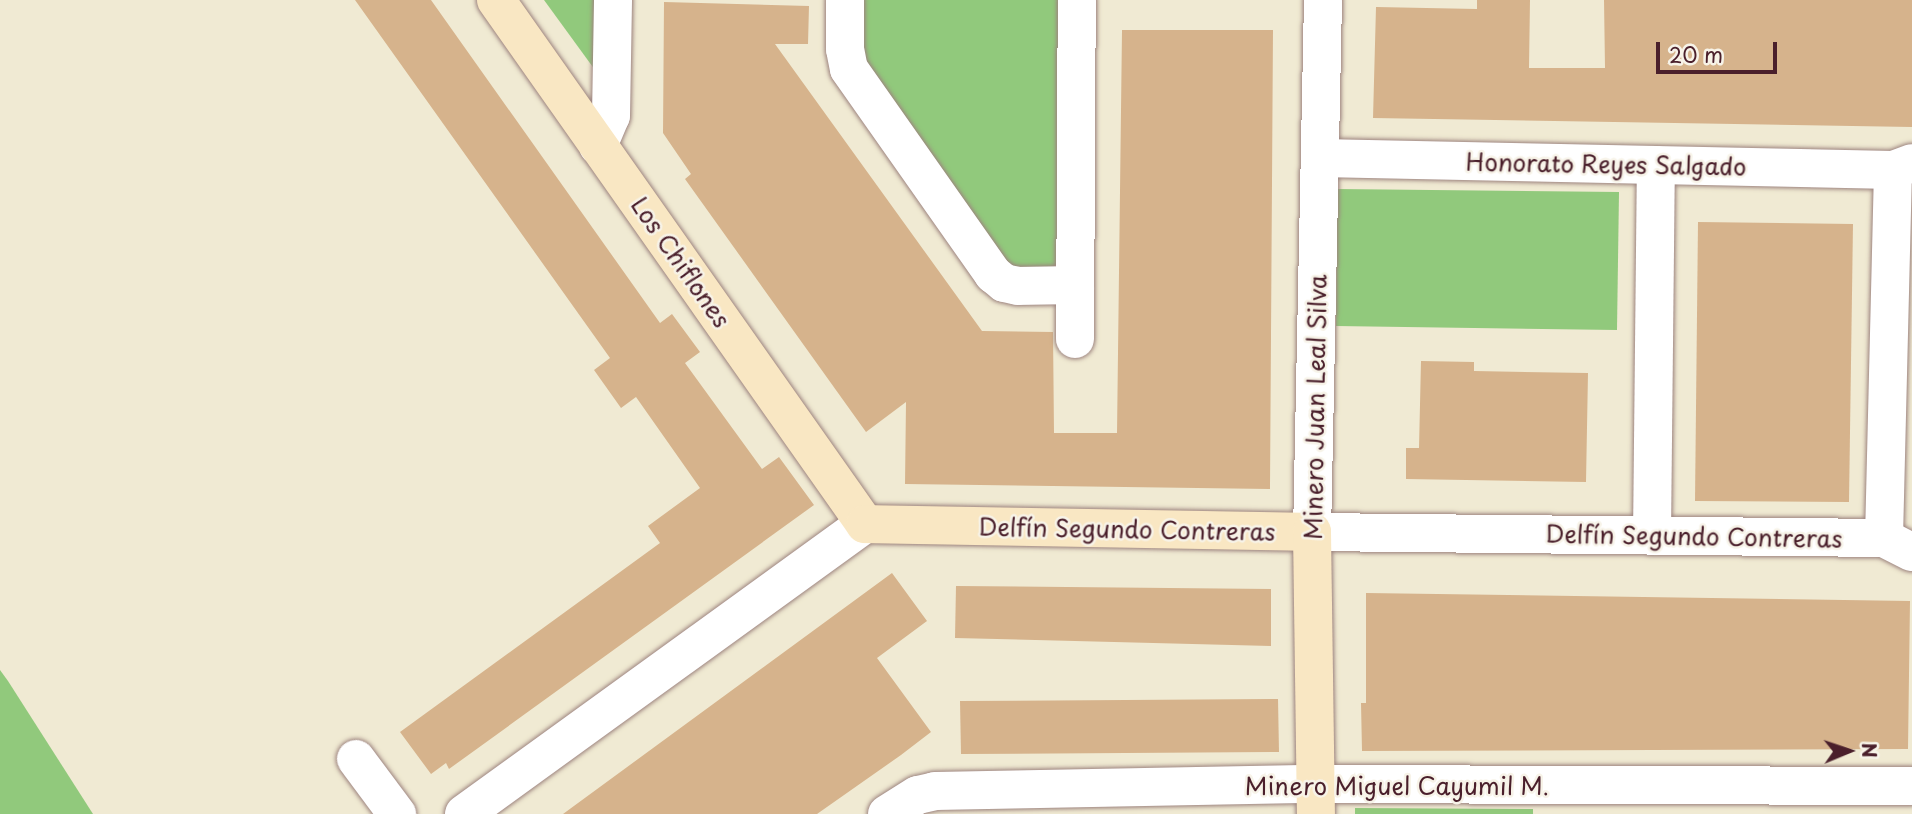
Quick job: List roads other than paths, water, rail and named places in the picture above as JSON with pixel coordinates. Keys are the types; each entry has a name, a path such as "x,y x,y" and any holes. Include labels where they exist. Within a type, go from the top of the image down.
{"street":[{"name":"Los Chiflones","path":"496,0 865,524"},
{"path":"598,145 611,116 613,0"},
{"path":"845,0 845,49 849,69 993,274 1004,283 1018,286 1075,285"},
{"path":"1075,339 1077,0"},
{"name":"Minero Juan Leal Silva","path":"1316,799 1312,532 1323,0"},
{"name":"Honorato Reyes Salgado","path":"1320,158 1902,167"},
{"path":"1652,536 1656,165"},
{"path":"1898,545 1902,167"},
{"path":"464,814 865,524"},
{"name":"Delfín Segundo Contreras","path":"865,524 1652,536 1898,545"},
{"path":"356,759 397,814"},
{"name":"Minero Miguel Cayumil M.","path":"887,814 918,795 935,791 1316,799 1560,799 1912,786"}]}
